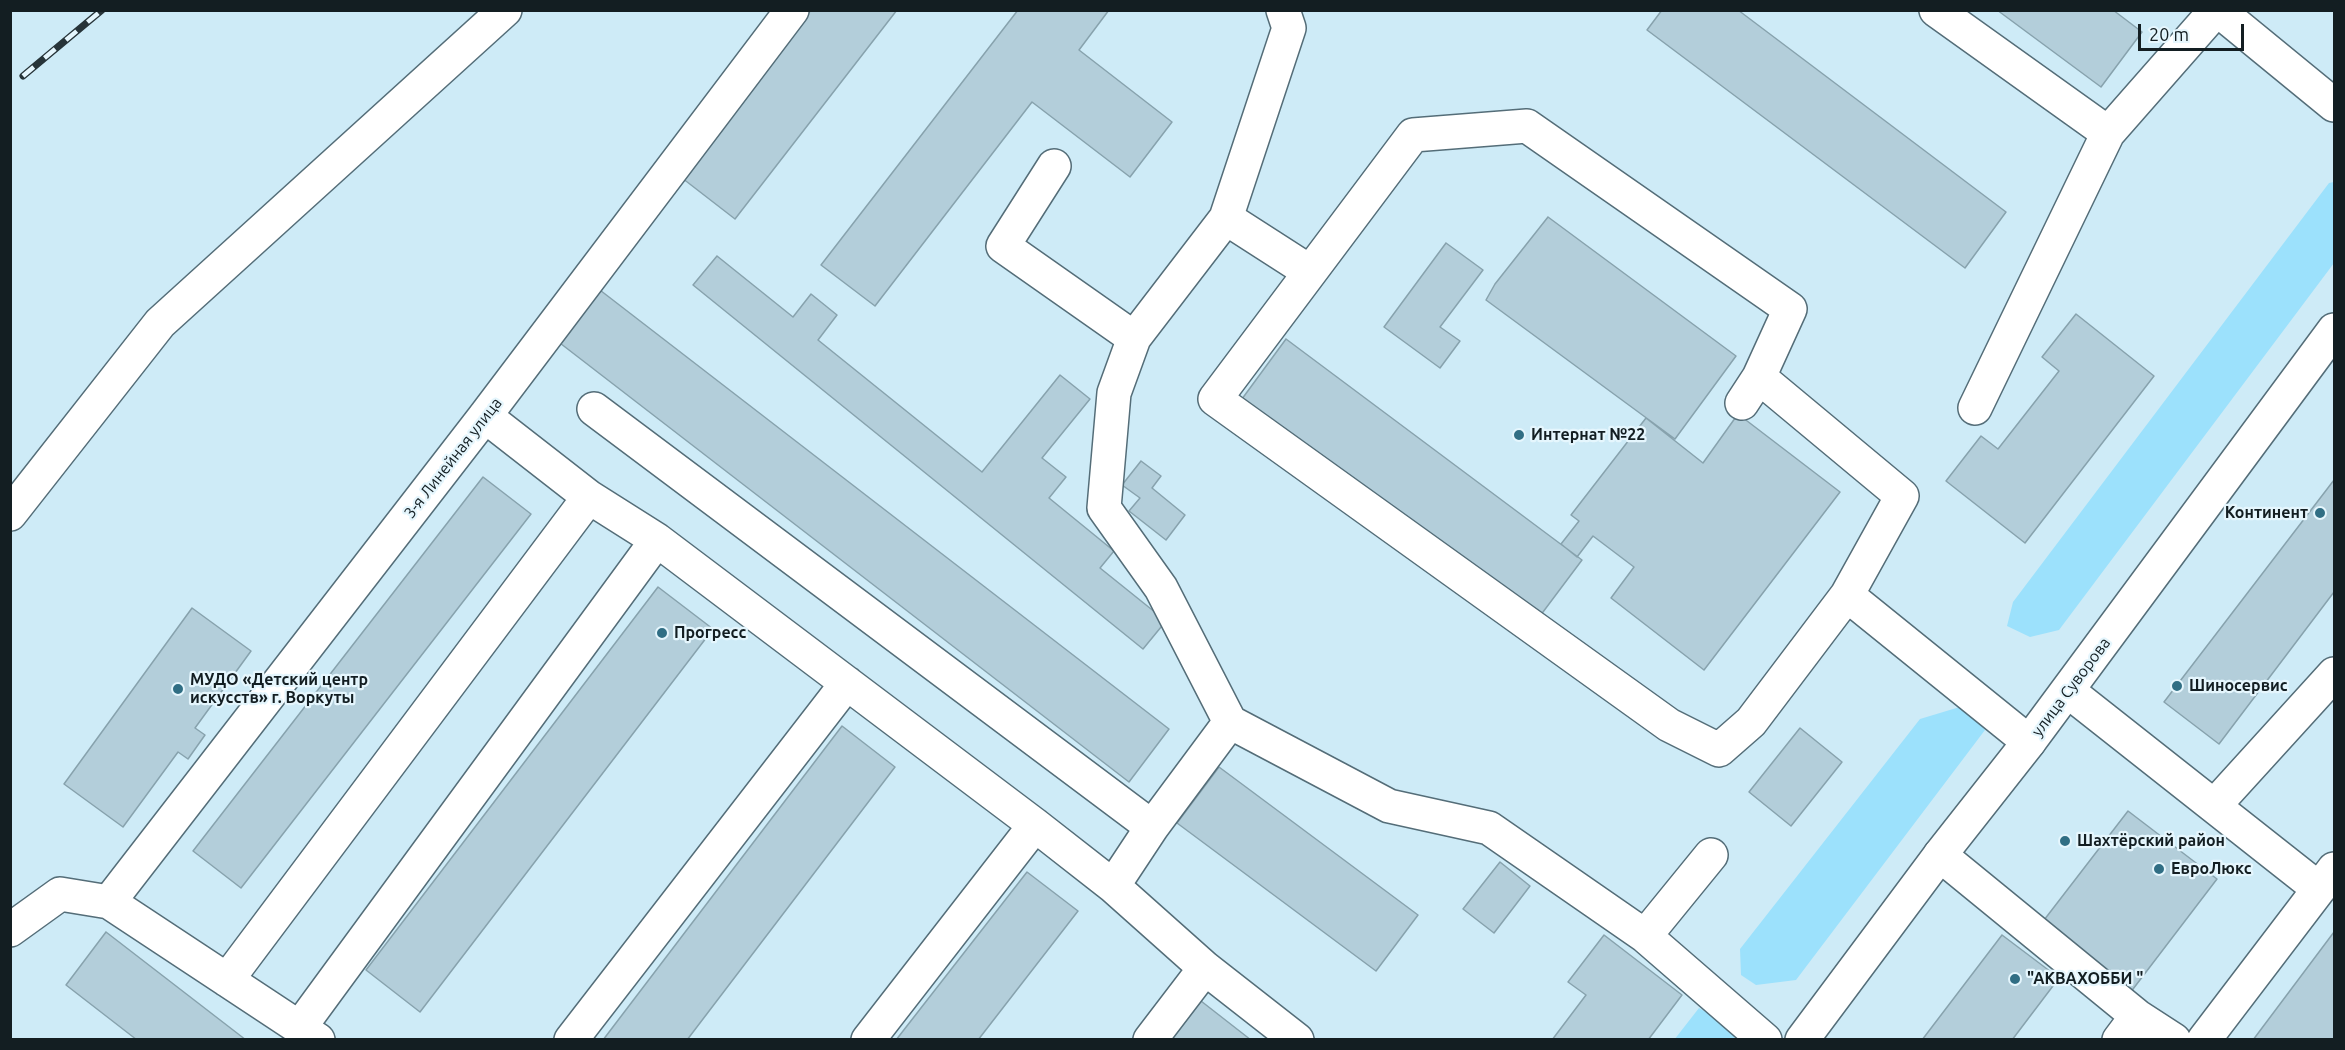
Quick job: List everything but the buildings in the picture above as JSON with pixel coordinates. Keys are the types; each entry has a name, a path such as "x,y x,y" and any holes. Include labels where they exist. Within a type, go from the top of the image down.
{"main road":[{"path":"10,514 160,323 506,10"},
{"name":"3-я Линейная улица","path":"109,902 485,416 792,10"},
{"path":"1283,10 1290,28 1226,218 1134,338 1114,393 1104,508 1161,588 1230,722 1389,806 1489,828 1645,936 1765,1040"},
{"path":"1936,10 2108,134"},
{"path":"1975,408 2108,134 2217,10 2334,105"},
{"path":"1527,126 1790,309 1751,390 1902,496 1847,595 1751,722 1719,750 1669,725 1215,399 1310,272 1413,135 1527,126"},
{"path":"1054,166 1003,246 1134,338"},
{"path":"1226,218 1310,272"},
{"name":"улица Суворова","path":"1802,1040 1940,855 2068,691 2334,330"},
{"path":"594,409 1152,826"},
{"path":"485,416 589,497 657,540 1035,825 1113,886 1204,968 1297,1040"},
{"path":"227,980 589,497"},
{"path":"10,930 60,894 109,902 309,1033 657,540"},
{"path":"1847,595 2029,742"},
{"path":"2214,806 2334,674"},
{"path":"571,1040 847,683"},
{"path":"2068,691 2214,806 2327,879 2204,1040"},
{"path":"1113,886 1152,826 1230,722"},
{"path":"868,1040 1035,825"},
{"path":"1645,936 1711,855"},
{"path":"1940,855 2128,1028 2174,1040"},
{"path":"1150,1040 1204,968"}],"shaded area":[{"path":"2334,182 2334,263 2059,630 2030,637 2007,626 2013,602 2329,183"},
{"path":"1963,706 1985,730 1796,980 1756,985 1741,975 1740,949 1920,719"},
{"path":"1699,1008 1731,1026 1735,1039 1674,1040"}],"railway":[{"path":"23,76 102,10"}],"place":[{"name":"Интернат №22","path":"1519,435"},
{"name":"Континент","path":"2320,513"},
{"name":"Прогресс","path":"662,633"},
{"name":"Шиносервис","path":"2177,686"},
{"name":"МУДО «Детский центр искусств» г. Воркуты","path":"178,689"},
{"name":"Шахтёрский район","path":"2065,841"},
{"name":"ЕвроЛюкс","path":"2159,869"},
{"name":"\"АКВАХОББИ \"","path":"2015,979"}]}
